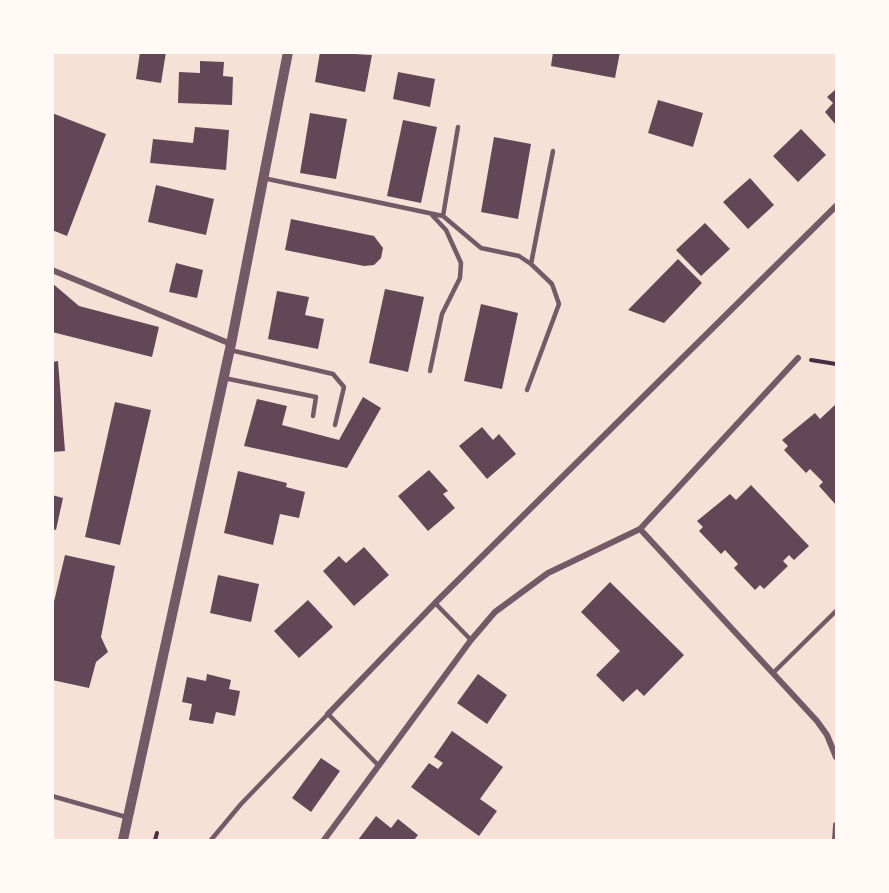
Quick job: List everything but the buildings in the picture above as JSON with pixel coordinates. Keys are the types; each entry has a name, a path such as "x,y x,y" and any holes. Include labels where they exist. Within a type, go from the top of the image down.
{"street":[{"path":"123,840 224,378 288,52"},
{"path":"328,714 435,603 837,206"},
{"path":"52,270 230,347"},
{"path":"324,840 471,640 495,612 548,573 640,528 798,358"},
{"path":"640,528 817,721 831,741 837,757"},
{"path":"835,840 837,825"}],"lane":[{"path":"443,216 458,127"},
{"path":"531,264 554,151"},
{"path":"263,178 443,216 481,248 519,256 531,264 552,284 559,303 527,390"},
{"path":"430,371 442,314 460,278 461,263 446,230 431,214"},
{"path":"230,347 333,374 344,387 335,425"},
{"path":"224,378 316,397 313,416"},
{"path":"435,603 471,640"},
{"path":"773,673 837,611"},
{"path":"211,840 241,804 328,714 379,766"},
{"path":"52,796 129,818"}],"path":[{"path":"798,358 837,364"},
{"path":"155,840 157,833"}]}
